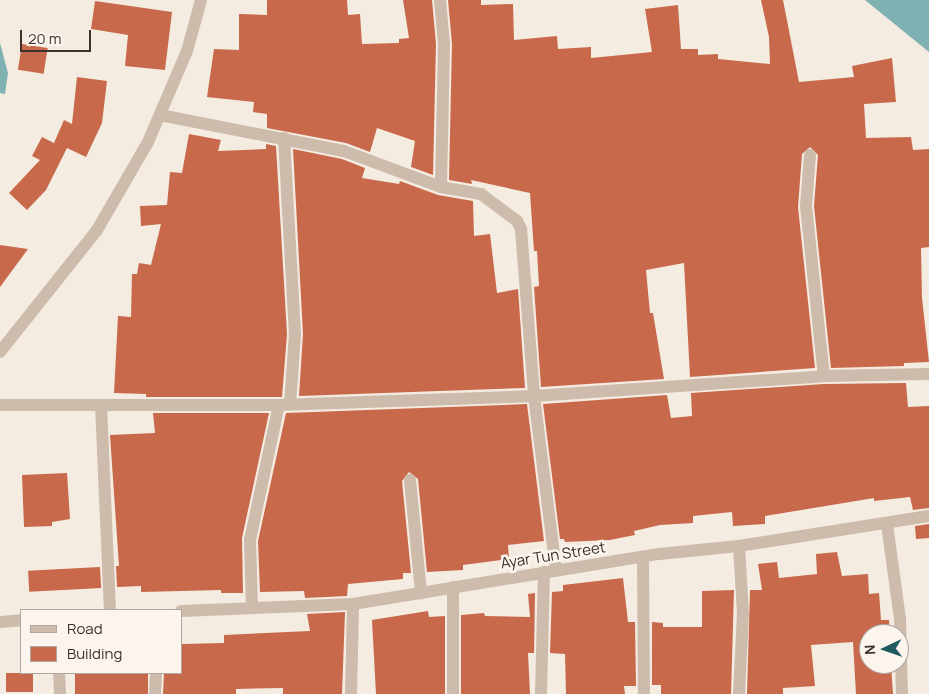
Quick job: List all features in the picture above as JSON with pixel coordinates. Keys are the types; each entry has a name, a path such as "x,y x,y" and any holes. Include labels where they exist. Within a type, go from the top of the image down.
{"street":[{"path":"0,352 97,230 160,115 187,51 201,0"},
{"path":"440,0 444,44 441,187"},
{"path":"160,115 344,151 441,187 481,194 520,225 550,572 542,694"},
{"path":"252,608 250,540 285,404 295,334 284,138"},
{"path":"810,155 806,206 824,376"},
{"path":"0,405 285,404 534,396 824,376 929,374"},
{"path":"101,405 110,609"},
{"path":"410,480 421,592"},
{"name":"Ayar Tun Street","path":"182,611 354,604 643,557 739,546 929,516"},
{"path":"887,524 900,619 902,694"},
{"path":"739,546 742,613 739,694"},
{"path":"643,557 644,694"},
{"path":"453,587 453,694"},
{"path":"351,694 354,604"},
{"path":"0,622 20,620"},
{"path":"59,674 60,694"},
{"path":"155,694 156,674"}],"water":[{"path":"865,0 929,0 929,52"},
{"path":"0,43 8,73 5,94 0,93"}],"building":[{"path":"267,0 347,0 348,15 360,14 362,44 399,43 399,39 409,38 403,0 432,0 436,44 433,175 411,167 415,141 377,128 370,152 346,143 267,128 267,114 253,112 254,102 207,97 214,49 239,50 239,14 267,15"},
{"path":"448,0 481,0 481,5 513,4 514,40 557,36 558,49 591,47 591,58 652,52 645,9 678,5 681,49 698,49 698,55 718,54 718,59 770,64 769,37 761,0 783,0 799,82 854,77 852,66 892,58 896,102 864,104 866,138 911,137 913,150 929,149 929,247 921,248 922,298 929,362 904,363 904,366 831,368 814,206 818,155 810,147 802,154 798,207 815,368 690,377 684,263 646,270 650,313 653,313 664,379 541,387 534,287 539,286 537,251 534,251 530,193 471,180 472,184 449,180 452,44"},
{"path":"95,1 172,12 165,70 125,66 128,35 91,29"},
{"path":"22,44 48,48 44,74 18,70"},
{"path":"77,77 107,81 102,123 86,157 67,148 46,190 27,210 9,193 40,160 32,156 42,137 54,143 64,120 72,124"},
{"path":"189,134 221,140 218,151 266,149 266,144 276,146 287,334 282,397 146,397 146,394 114,393 118,316 131,317 132,274 137,274 139,263 151,265 161,224 141,226 140,206 167,205 170,172 182,173"},
{"path":"293,149 342,159 365,168 362,178 399,184 400,181 438,195 473,201 474,236 490,234 497,293 518,289 525,388 299,396 303,334"},
{"path":"0,245 28,249 0,287"},
{"path":"906,383 908,407 929,406 929,508 913,510 910,497 874,501 874,498 765,516 765,524 733,526 732,512 693,516 693,523 660,525 634,531 635,535 610,540 565,542 564,539 560,539 543,404 667,395 671,418 692,416 691,393 824,384"},
{"path":"527,404 544,541 508,545 509,559 463,565 463,570 427,572 418,479 409,472 402,481 411,573 403,573 403,579 348,584 347,596 305,598 304,591 260,592 258,541 286,413"},
{"path":"153,413 269,413 242,538 243,593 221,593 221,590 141,592 141,586 117,587 116,566 119,566 110,435 155,433"},
{"path":"67,473 70,519 52,522 52,526 24,527 22,475"},
{"path":"929,524 929,538 916,539 915,526"},
{"path":"837,552 842,576 868,574 869,594 879,593 881,620 889,620 889,624 859,624 859,674 892,674 893,694 856,694 853,642 811,645 815,686 783,688 783,694 747,694 750,590 762,590 758,564 777,562 779,578 817,574 816,554"},
{"path":"100,567 101,588 29,592 28,571"},
{"path":"623,578 628,622 635,622 636,686 624,686 625,694 566,694 565,654 550,653 552,592 563,591 563,585"},
{"path":"734,590 731,694 661,694 661,685 652,685 652,622 663,623 663,627 702,627 702,591"},
{"path":"535,593 534,653 528,653 530,694 461,694 461,615 484,613 485,616 530,617 528,594"},
{"path":"428,611 429,617 445,616 445,694 376,694 372,620"},
{"path":"345,612 342,694 283,694 283,688 236,689 236,694 163,694 164,674 182,674 182,644 224,643 224,635 310,631 307,614"},
{"path":"6,673 33,674 33,692 6,692"},
{"path":"75,674 148,674 148,694 75,694"}]}
